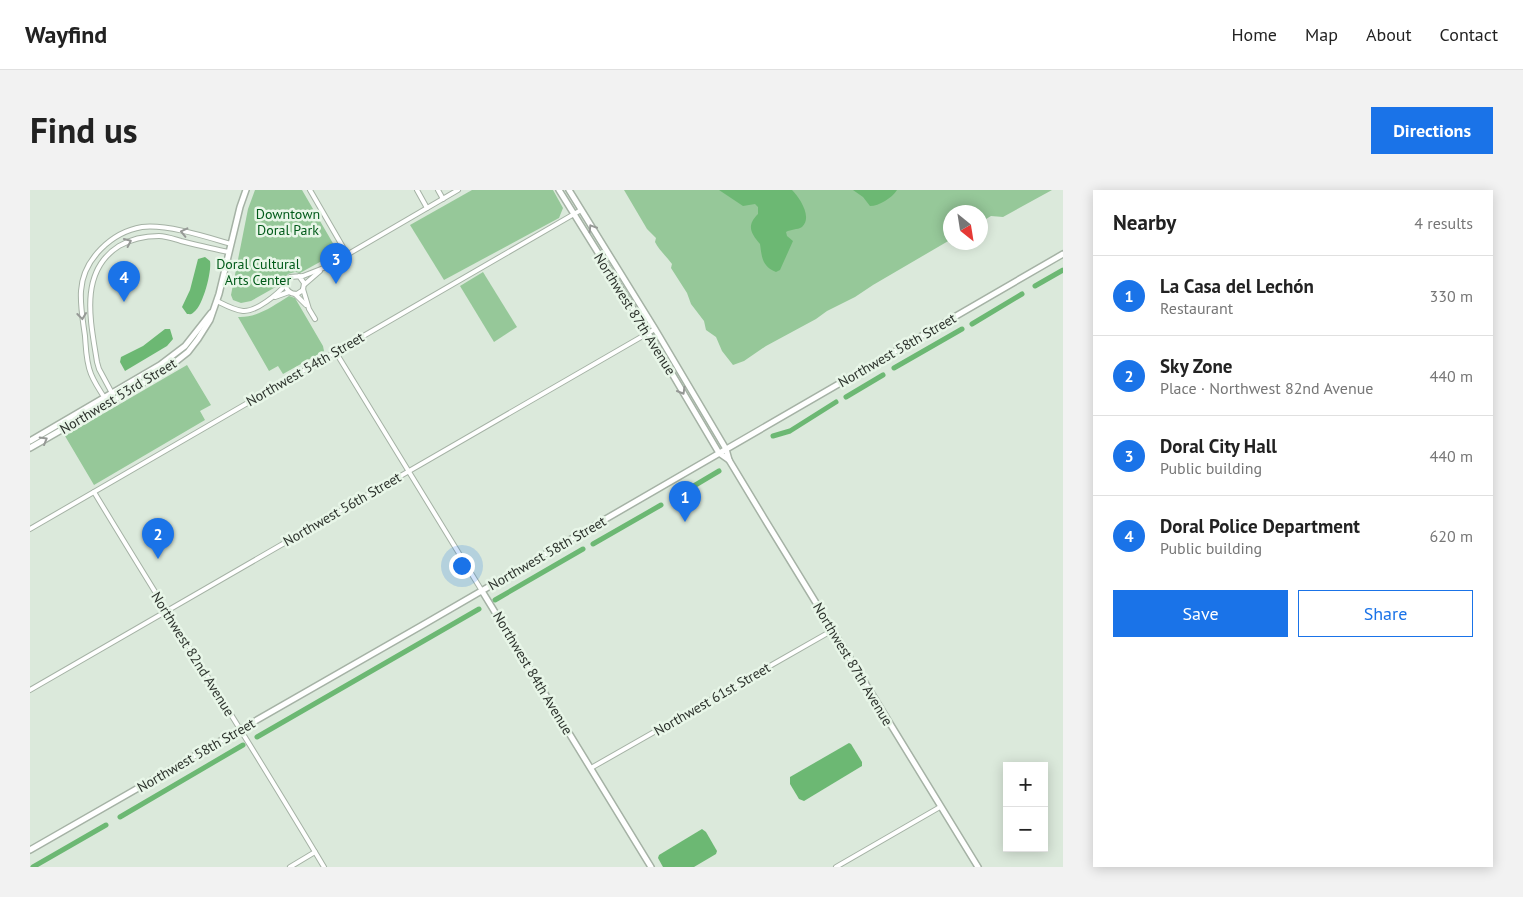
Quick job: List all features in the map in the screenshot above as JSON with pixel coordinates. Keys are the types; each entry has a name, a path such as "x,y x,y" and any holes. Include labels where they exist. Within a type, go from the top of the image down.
{"main road":[{"name":"Northwest 53rd Street","path":"30,448 164,371 188,352 204,331 217,301 240,207 246,190"},
{"name":"Northwest 87th Avenue","path":"558,190 648,334 719,453 729,460"},
{"name":"Northwest 87th Avenue","path":"569,190 655,329 726,449 729,460 978,867"},
{"name":"Northwest 58th Street","path":"30,850 482,591 1063,254"},
{"name":"Northwest 53rd Street","path":"30,440 175,355 188,342 213,310"},
{"path":"188,342 188,352"},
{"name":"Northwest 84th Avenue","path":"482,591 651,867"}],"street":[{"path":"310,190 347,254"},
{"path":"417,190 427,208"},
{"path":"438,190 443,199"},
{"path":"217,301 244,311 251,310 270,299 286,284 290,277 308,274 326,266 458,190"},
{"name":"Northwest 54th Street","path":"30,529 581,210"},
{"path":"108,403 91,374 81,308 82,281 98,252 109,242 134,229 149,227 173,230 231,244"},
{"path":"115,399 99,369 90,306 90,291 95,274 104,258 126,242 136,238 159,236 229,252"},
{"path":"270,299 299,293 310,278 326,266"},
{"path":"299,276 303,280 309,309 315,319"},
{"path":"286,284 286,289 309,309"},
{"name":"Northwest 56th Street","path":"30,690 655,329"},
{"path":"86,350 95,348"},
{"name":"Northwest 84th Avenue","path":"335,351 482,591"},
{"name":"Northwest 82nd Avenue","path":"94,492 324,867"},
{"name":"Northwest 61st Street","path":"591,768 832,630"},
{"path":"836,867 940,807"},
{"path":"290,867 315,852"}],"green space":[{"name":"Downtown Doral Park","path":"255,190 302,190 338,252 300,273 288,274 281,284 251,301 241,303 233,300 231,295 248,209"},
{"path":"472,190 553,190 563,208 559,218 444,280 410,225"},
{"path":"624,190 1052,190 1003,217 991,216 988,218 988,205 943,205 943,244 855,297 766,346 744,361 733,365 722,351 716,337 706,330 704,321 691,304 687,293 671,268 672,264 655,242 656,238 647,229"},
{"path":"483,272 517,327 494,342 460,286"},
{"path":"289,296 295,298 323,346 324,351 283,374 278,366 269,371 238,317 252,316"},
{"path":"187,365 211,405 200,411 205,420 94,485 65,436"}],"shaded area":[{"path":"719,190 792,190 798,197 806,213 805,223 800,228 786,232 787,236 793,241 780,270 776,272 771,270 765,264 760,244 752,233 751,226 758,214 758,207 755,204 743,206"},
{"path":"853,190 897,190 885,201 870,206 863,197"},
{"path":"205,257 210,261 210,272 206,288 201,303 192,314 187,314 182,307 190,290 198,259"},
{"path":"165,329 170,329 173,339 167,346 125,371 120,362 121,357 143,346"},
{"path":"849,743 862,762 862,766 804,801 799,799 790,784 790,777"},
{"path":"702,829 706,832 717,851 716,854 694,867 663,867 658,858 659,855"}],"waterway":[{"path":"1035,286 1063,270"},
{"path":"972,324 1022,294"},
{"path":"894,368 962,329"},
{"path":"846,397 883,375"},
{"path":"773,436 790,431 836,402"},
{"path":"687,490 719,471"},
{"path":"593,544 661,505"},
{"path":"495,600 583,549"},
{"path":"257,737 479,609"},
{"path":"120,817 243,745"},
{"path":"33,867 106,825"}],"place":[{"name":"Doral City Hall","path":"336,284"},
{"name":"Doral Police Department","path":"124,302"},
{"name":"La Casa del Lechón","path":"685,522"},
{"name":"Sky Zone","path":"158,559"}],"park label":[{"name":"Doral Cultural Arts Center","path":"258,272"}]}
